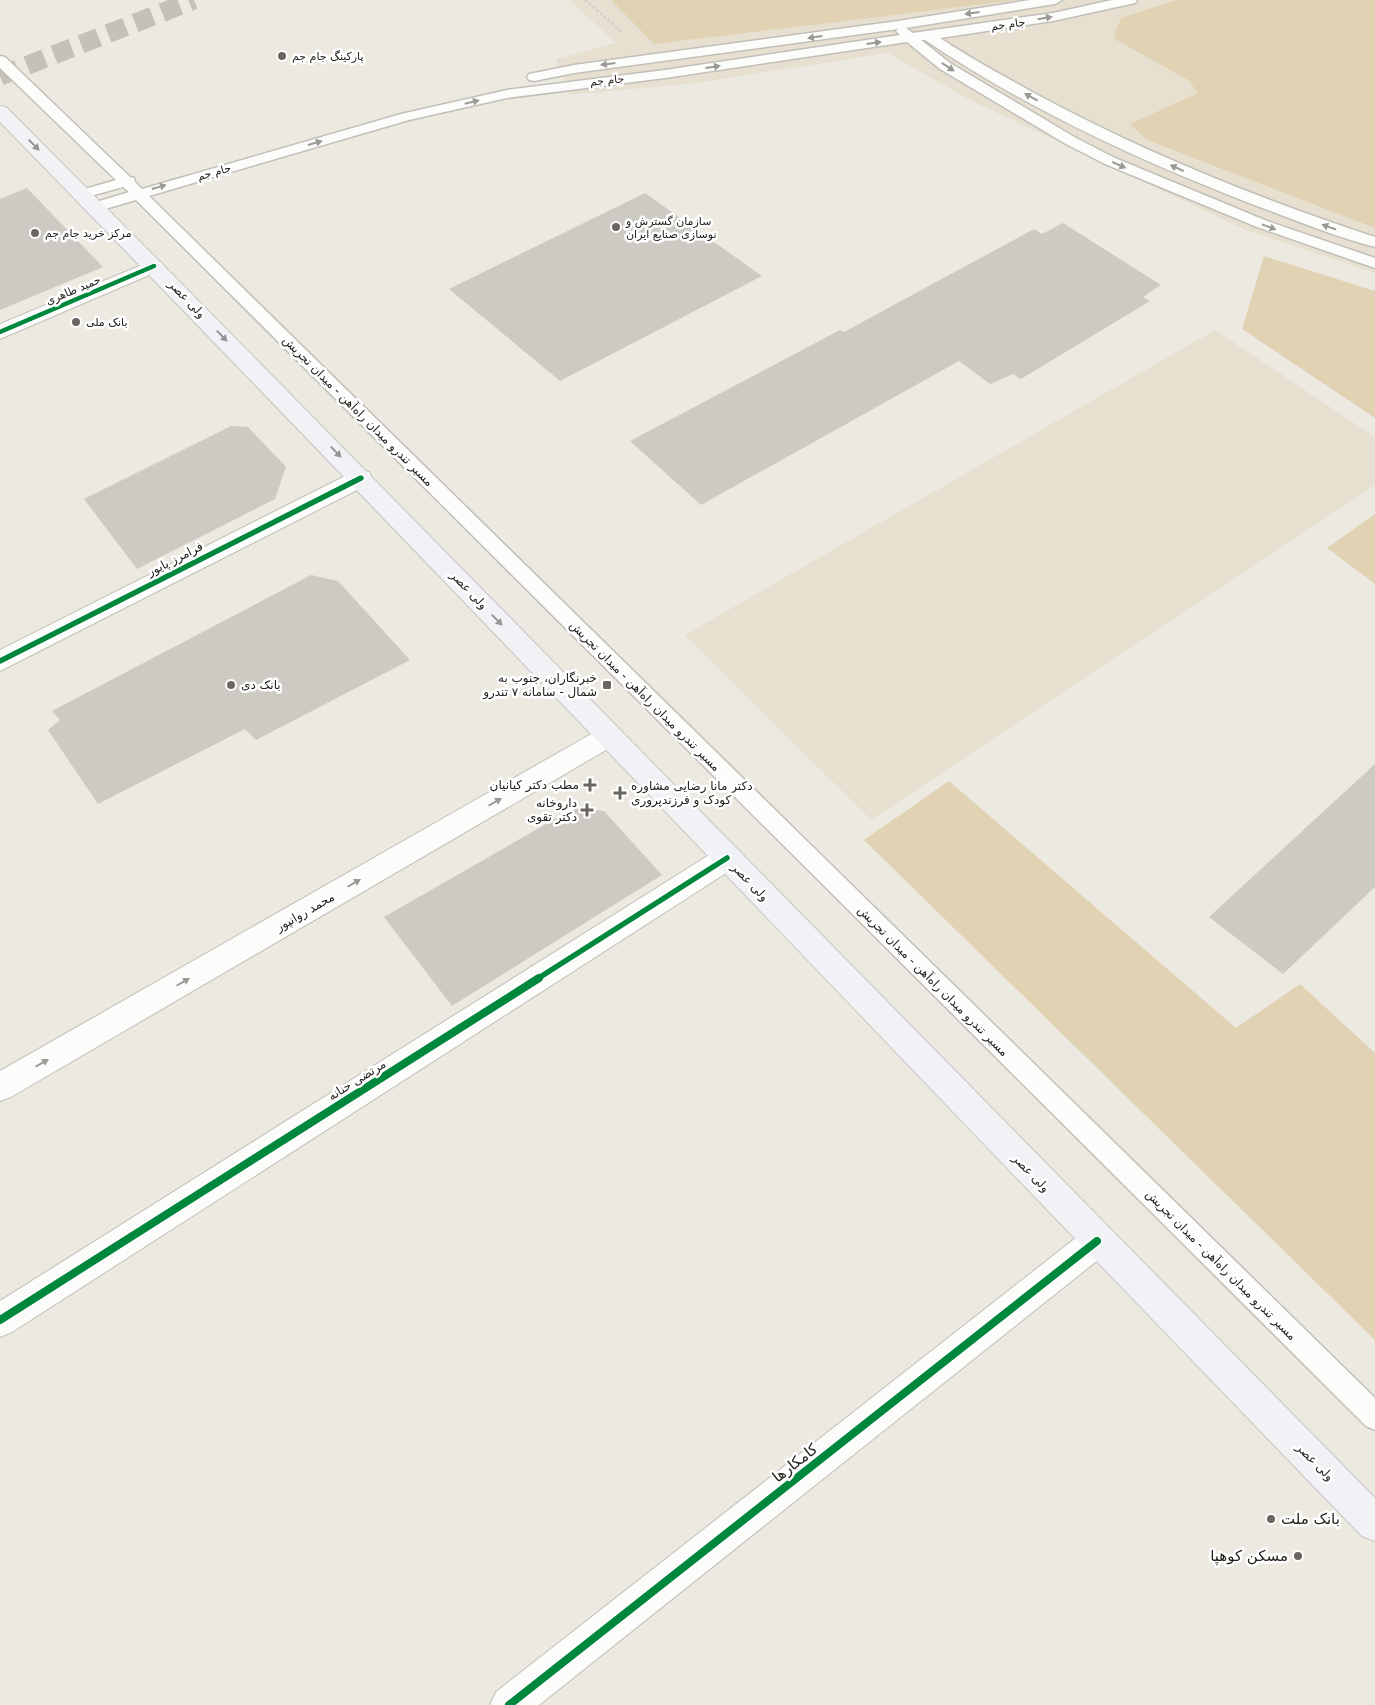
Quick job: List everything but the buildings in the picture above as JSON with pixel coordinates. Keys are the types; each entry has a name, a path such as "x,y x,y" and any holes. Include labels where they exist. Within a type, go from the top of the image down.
{"main road":[{"name":"ولی عصر","path":"0,111 361,478 1097,1241 1375,1523"}],"street":[{"name":"حمید طاهری","path":"0,332 154,266"},
{"name":"فرامرز پایور","path":"0,661 361,478"},
{"name":"محمد روانپور","path":"0,1087 609,736"},
{"name":"مرتضی حنانه","path":"0,1320 727,858"},
{"name":"کامکارها","path":"509,1705 1097,1241"}],"lane":[{"name":"جام جم","path":"220,156 574,68 898,25 1055,0"},
{"name":"جام جم","path":"89,201 136,184 402,112 507,94 664,74 1053,17 1130,0"},
{"path":"918,21 928,35 951,52 1046,105 1118,142 1222,188 1375,242"},
{"path":"898,25 909,38 945,66 1095,154 1155,181 1262,224 1375,264"},
{"name":"مسیر تندرو میدان راه‌آهن - میدان تجریش","path":"0,60 136,184 1375,1417"},
{"path":"1095,154 1118,142"}],"path":[{"path":"585,0 656,58"}],"shaded area":[{"path":"569,0 1375,0 1375,273 1243,229 974,102 887,53 697,83 569,95 556,59 616,43"},
{"path":"611,0 1017,0 654,44"},
{"path":"1176,0 1375,0 1375,228 1147,140 1130,124 1198,93 1188,80 1113,38 1121,18"},
{"path":"1264,256 1375,291 1375,418 1242,329"},
{"path":"1215,330 1375,437 1375,485 871,820 685,635"},
{"path":"1375,514 1375,584 1327,548"},
{"path":"949,781 1236,1028 1300,984 1375,1053 1375,1340 864,840"}],"tunnel":[{"path":"0,76 194,0"}],"cycle path":[{"path":"0,332 154,266"},
{"path":"0,661 361,478"},
{"path":"0,1320 727,858"},
{"path":"509,1705 1097,1241"}],"place":[{"name":"پارکینگ جام جم","path":"282,56"},
{"name":"سازمان گسترش و نوسازی صنایع ایران","path":"616,227"},
{"name":"مرکز خرید جام جم","path":"35,233"},
{"name":"بانک ملی","path":"76,322"},
{"name":"بانک دی","path":"231,685"},
{"name":"خبرنگاران، جنوب به شمال - سامانه ۷ تندرو","path":"607,685"},
{"name":"مطب دکتر کیانیان","path":"590,785"},
{"name":"دکتر مانا رضایی مشاوره کودک و فرزندپروری","path":"620,793"},
{"name":"داروخانه دکتر تقوی","path":"587,810"},
{"name":"بانک ملت","path":"1271,1519"},
{"name":"مسکن کوهپا","path":"1298,1556"}]}
